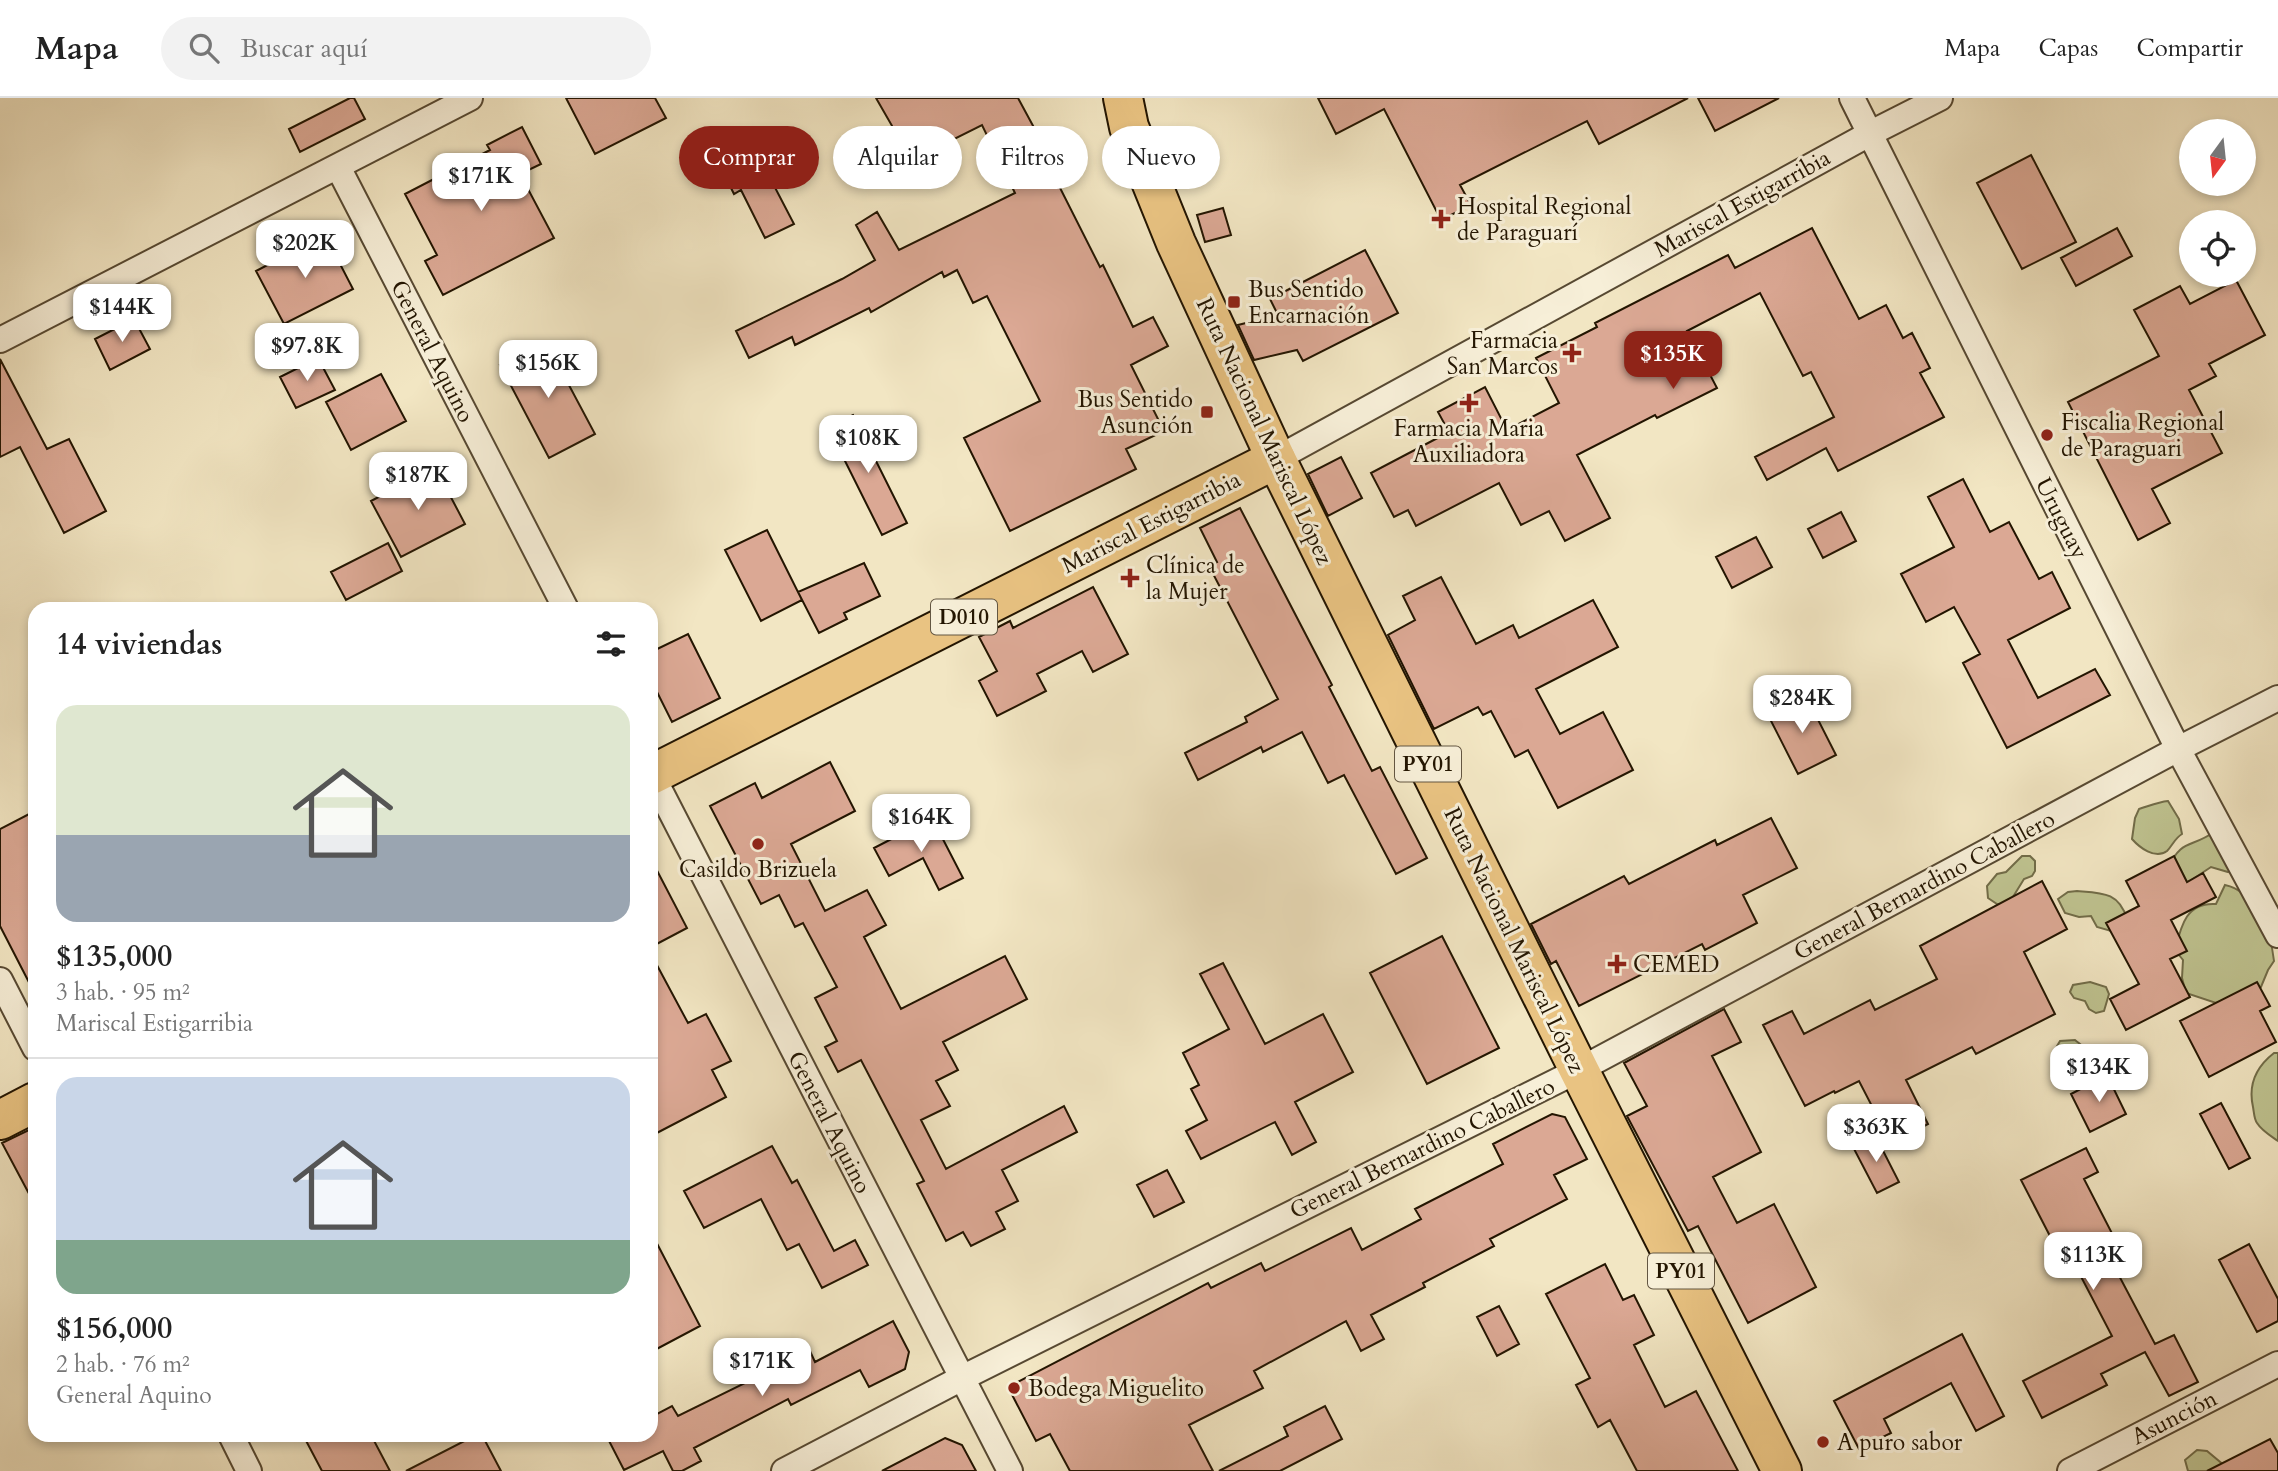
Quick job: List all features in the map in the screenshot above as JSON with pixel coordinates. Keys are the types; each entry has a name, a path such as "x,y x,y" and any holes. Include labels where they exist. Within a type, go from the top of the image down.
{"main road":[{"name":"Ruta Nacional Mariscal López","path":"1122,108 1177,243 1276,459 1579,1070 1782,1471"},
{"name":"Mariscal Estigarribia","path":"658,770 1276,459"},
{"path":"0,1120 28,1106"}],"street":[{"path":"0,340 470,98"},
{"name":"Uruguay","path":"1852,98 2178,749 2278,935"},
{"name":"Mariscal Estigarribia","path":"1276,459 1871,133 1940,98"},
{"name":"General Aquino","path":"338,167 562,602"},
{"name":"General Bernardino Caballero","path":"784,1471 961,1378 1579,1070 2278,698"},
{"name":"General Aquino","path":"658,788 1010,1471"},
{"path":"0,980 28,1034"},
{"name":"Asunción","path":"2070,1471 2278,1364"},
{"path":"234,1442 249,1471"}],"green space":[{"path":"2168,801 2179,819 2182,834 2167,851 2152,853 2132,839 2135,818 2139,809"},
{"path":"2214,832 2232,867 2228,872 2211,867 2178,893 2167,869 2183,848"},
{"path":"2022,856 2030,856 2035,861 2035,871 2032,876 2024,879 2008,905 1997,904 1988,898 1987,886 1997,874 2006,872"},
{"path":"2225,885 2245,895 2260,914 2274,961 2261,987 2216,1003 2186,993 2182,978 2183,960 2175,950 2186,917 2198,907 2216,904"},
{"path":"2068,892 2102,894 2114,899 2124,910 2127,919 2111,931 2097,927 2091,916 2079,917 2065,913 2058,899"},
{"path":"2090,982 2106,987 2109,994 2104,1011 2096,1013 2089,1009 2085,1001 2074,998 2070,992 2073,985"},
{"path":"2075,1040 2089,1053 2094,1064 2093,1069 2078,1076 2055,1067 2053,1053 2060,1041"},
{"path":"2274,1053 2278,1053 2278,1141 2257,1123 2252,1099 2258,1070"},
{"path":"2197,1450 2207,1451 2231,1471 2188,1471 2185,1460"}],"building":[{"path":"354,98 365,119 300,152 289,129"},
{"path":"566,98 655,98 666,118 595,154"},
{"path":"876,98 1018,98 1033,126 982,125 962,135 962,126 892,126"},
{"path":"1318,98 1688,98 1599,144 1587,121 1460,185 1471,205 1441,220 1384,109 1336,134"},
{"path":"1698,98 1779,98 1715,131"},
{"path":"522,127 541,164 520,174 554,238 443,295 425,261 437,255 405,194 490,150 487,145"},
{"path":"2031,155 2076,242 2022,269 1977,183"},
{"path":"732,189 776,189 794,224 765,238 741,190 734,194"},
{"path":"1013,189 1061,189 1100,267 1103,265 1133,327 1153,317 1168,346 1131,365 1164,431 1126,449 1136,469 1010,531 964,438 1040,401 987,296 973,303 957,270 944,277 942,272 871,312 869,308 795,345 792,337 749,358 736,331 875,260 856,225 877,212 899,250 1015,193"},
{"path":"1223,208 1231,235 1205,242 1197,215"},
{"path":"1812,228 1859,319 1886,305 1903,338 1912,333 1930,368 1920,373 1944,417 1838,471 1826,448 1767,480 1755,457 1834,417 1811,372 1803,376 1760,293 1687,331 1717,388 1657,418 1655,415 1577,455 1610,518 1565,541 1549,511 1521,525 1499,483 1416,526 1408,510 1394,517 1371,473 1449,432 1438,412 1485,387 1507,430 1559,403 1536,358 1597,327 1595,323 1728,255 1735,268"},
{"path":"2117,228 2132,256 2076,286 2061,258"},
{"path":"325,235 353,289 284,324 256,271"},
{"path":"1365,250 1398,313 1303,361 1297,350 1254,360 1238,325 1278,315 1270,299"},
{"path":"2179,287 2190,304 2223,287 2240,287 2265,335 2209,364 2216,376 2189,390 2222,453 2152,489 2170,523 2138,540 2068,402 2159,356 2134,310"},
{"path":"134,319 150,349 110,370 95,339"},
{"path":"546,342 595,434 549,458 500,365"},
{"path":"318,358 335,390 296,408 280,377"},
{"path":"0,359 47,449 69,439 106,511 64,533 20,447 0,457"},
{"path":"381,374 406,421 351,450 326,402"},
{"path":"853,415 907,523 882,535 828,427"},
{"path":"1341,457 1362,498 1328,516 1308,474"},
{"path":"435,467 465,524 401,557 371,501"},
{"path":"1963,479 1990,532 2009,522 2039,579 2052,572 2070,608 2008,640 2038,698 2095,669 2110,695 2007,748 1963,663 1980,654 1954,607 1926,622 1901,574 1954,547 1928,497"},
{"path":"1240,508 1332,685 1329,687 1372,771 1380,767 1427,858 1396,874 1344,775 1328,783 1302,732 1263,752 1261,747 1198,780 1185,753 1247,722 1245,717 1278,699 1209,566 1217,562 1200,528"},
{"path":"1841,512 1856,541 1823,558 1808,529"},
{"path":"767,530 802,600 761,621 725,550"},
{"path":"1756,537 1772,567 1732,588 1716,557"},
{"path":"388,543 402,571 346,600 331,572"},
{"path":"864,563 880,596 844,613 847,619 819,633 798,592"},
{"path":"1441,577 1476,644 1513,625 1519,638 1593,600 1618,647 1536,689 1560,734 1603,712 1633,770 1558,808 1528,750 1515,757 1491,711 1483,715 1478,707 1434,729 1388,635 1415,620 1403,596"},
{"path":"1093,587 1128,654 1093,672 1082,651 1037,674 1046,691 997,716 979,681 997,671 979,637 1010,621 1013,628"},
{"path":"688,634 720,698 672,722 658,694 658,649"},
{"path":"1806,696 1836,755 1798,774 1768,715"},
{"path":"830,762 855,811 791,844 825,911 867,890 886,925 864,937 901,1009 1005,956 1027,999 943,1042 958,1070 936,1081 950,1106 921,1120 946,1169 1064,1106 1077,1132 1002,1170 1018,1201 996,1212 1005,1229 971,1246 963,1232 946,1241 917,1184 924,1181 861,1060 838,1072 825,1047 837,1041 815,998 837,987 803,923 795,927 779,895 761,904 710,806 755,783 762,798"},
{"path":"28,815 28,980 0,926 0,829"},
{"path":"932,818 963,878 939,890 923,858 889,876 874,848"},
{"path":"1771,818 1797,868 1743,895 1757,923 1705,950 1702,944 1579,1006 1556,961 1551,964 1531,924 1624,876 1629,884 1715,840 1717,845"},
{"path":"2174,856 2187,882 2203,873 2216,897 2171,920 2187,951 2170,959 2190,997 2126,1030 2110,999 2139,984 2106,923 2139,906 2126,881"},
{"path":"658,872 687,928 658,943"},
{"path":"2042,881 2067,929 2024,952 2055,1014 1976,1054 1972,1047 1906,1080 1928,1124 1891,1143 1859,1081 1805,1106 1763,1025 1792,1011 1804,1034 1870,1000 1875,1010 1937,979 1920,946"},
{"path":"1442,936 1499,1048 1427,1084 1370,973"},
{"path":"1223,963 1265,1044 1323,1014 1353,1072 1295,1102 1316,1142 1292,1155 1275,1122 1201,1159 1186,1131 1207,1120 1191,1089 1199,1085 1183,1053 1229,1029 1200,974"},
{"path":"658,967 688,1023 706,1014 731,1061 712,1070 726,1097 658,1132"},
{"path":"2257,982 2270,1006 2260,1011 2276,1042 2209,1077 2180,1021"},
{"path":"1724,1009 1741,1042 1712,1056 1761,1152 1713,1177 1737,1223 1774,1204 1816,1287 1748,1323 1698,1226 1688,1231 1627,1116 1647,1106 1624,1063"},
{"path":"2107,1075 2126,1114 2090,1132 2071,1094"},
{"path":"2221,1103 2250,1158 2229,1169 2200,1114"},
{"path":"1552,1114 1565,1117 1587,1159 1554,1175 1567,1199 1490,1239 1494,1246 1423,1283 1425,1287 1371,1315 1384,1339 1361,1351 1346,1321 1254,1371 1263,1388 1189,1425 1213,1471 1070,1471 1050,1434 1036,1441 1008,1387 1208,1283 1211,1288 1261,1263 1265,1271 1351,1228 1362,1250 1421,1219 1415,1209 1503,1164 1493,1144"},
{"path":"28,1130 28,1192 2,1143"},
{"path":"1875,1135 1899,1182 1877,1193 1853,1147"},
{"path":"772,1146 792,1183 797,1180 834,1251 855,1240 868,1265 822,1288 799,1244 787,1250 761,1199 704,1228 684,1191"},
{"path":"2086,1148 2098,1172 2084,1179 2118,1245 2106,1251 2155,1344 2174,1335 2198,1382 2169,1396 2145,1352 2101,1374 2107,1385 2042,1418 2023,1381 2112,1336 2076,1267 2068,1271 2021,1180"},
{"path":"1167,1170 1184,1202 1154,1217 1137,1185"},
{"path":"2249,1244 2278,1299 2278,1321 2257,1332 2219,1260"},
{"path":"658,1245 700,1326 658,1348"},
{"path":"1605,1264 1623,1300 1634,1295 1654,1335 1634,1345 1665,1407 1696,1391 1738,1471 1637,1471 1610,1420 1598,1427 1576,1385 1590,1378 1546,1294"},
{"path":"1499,1306 1519,1344 1497,1356 1477,1317"},
{"path":"893,1321 909,1352 905,1369 869,1387 860,1370 791,1405 788,1399 694,1448 701,1461 682,1471 673,1471 663,1451 624,1470 610,1442 658,1442 658,1413 672,1406 678,1416 810,1351 815,1362"},
{"path":"1962,1334 2004,1416 1976,1431 1951,1383 1884,1419 1891,1433 1859,1449 1834,1401"},
{"path":"1325,1406 1342,1439 1280,1471 1219,1471 1288,1436 1284,1427"},
{"path":"945,1438 962,1445 976,1471 882,1471"},
{"path":"2270,1439 2278,1453 2278,1471 2207,1471"},
{"path":"307,1442 375,1442 390,1471 322,1471"},
{"path":"462,1442 486,1442 501,1471 406,1471"}],"place":[{"name":"Hospital Regional de Paraguarí","path":"1441,219"},
{"name":"Bus Sentido Encarnación","path":"1234,302"},
{"name":"Farmacia San Marcos","path":"1572,353"},
{"name":"Farmacia Maria Auxiliadora","path":"1469,403"},
{"name":"Bus Sentido Asunción","path":"1207,412"},
{"name":"Fiscalia Regional de Paraguari","path":"2047,435"},
{"name":"Clínica de la Mujer","path":"1130,578"},
{"name":"Casildo Brizuela","path":"758,844"},
{"name":"CEMED","path":"1617,964"},
{"name":"Bodega Miguelito","path":"1014,1388"},
{"name":"A puro sabor","path":"1823,1442"}]}
